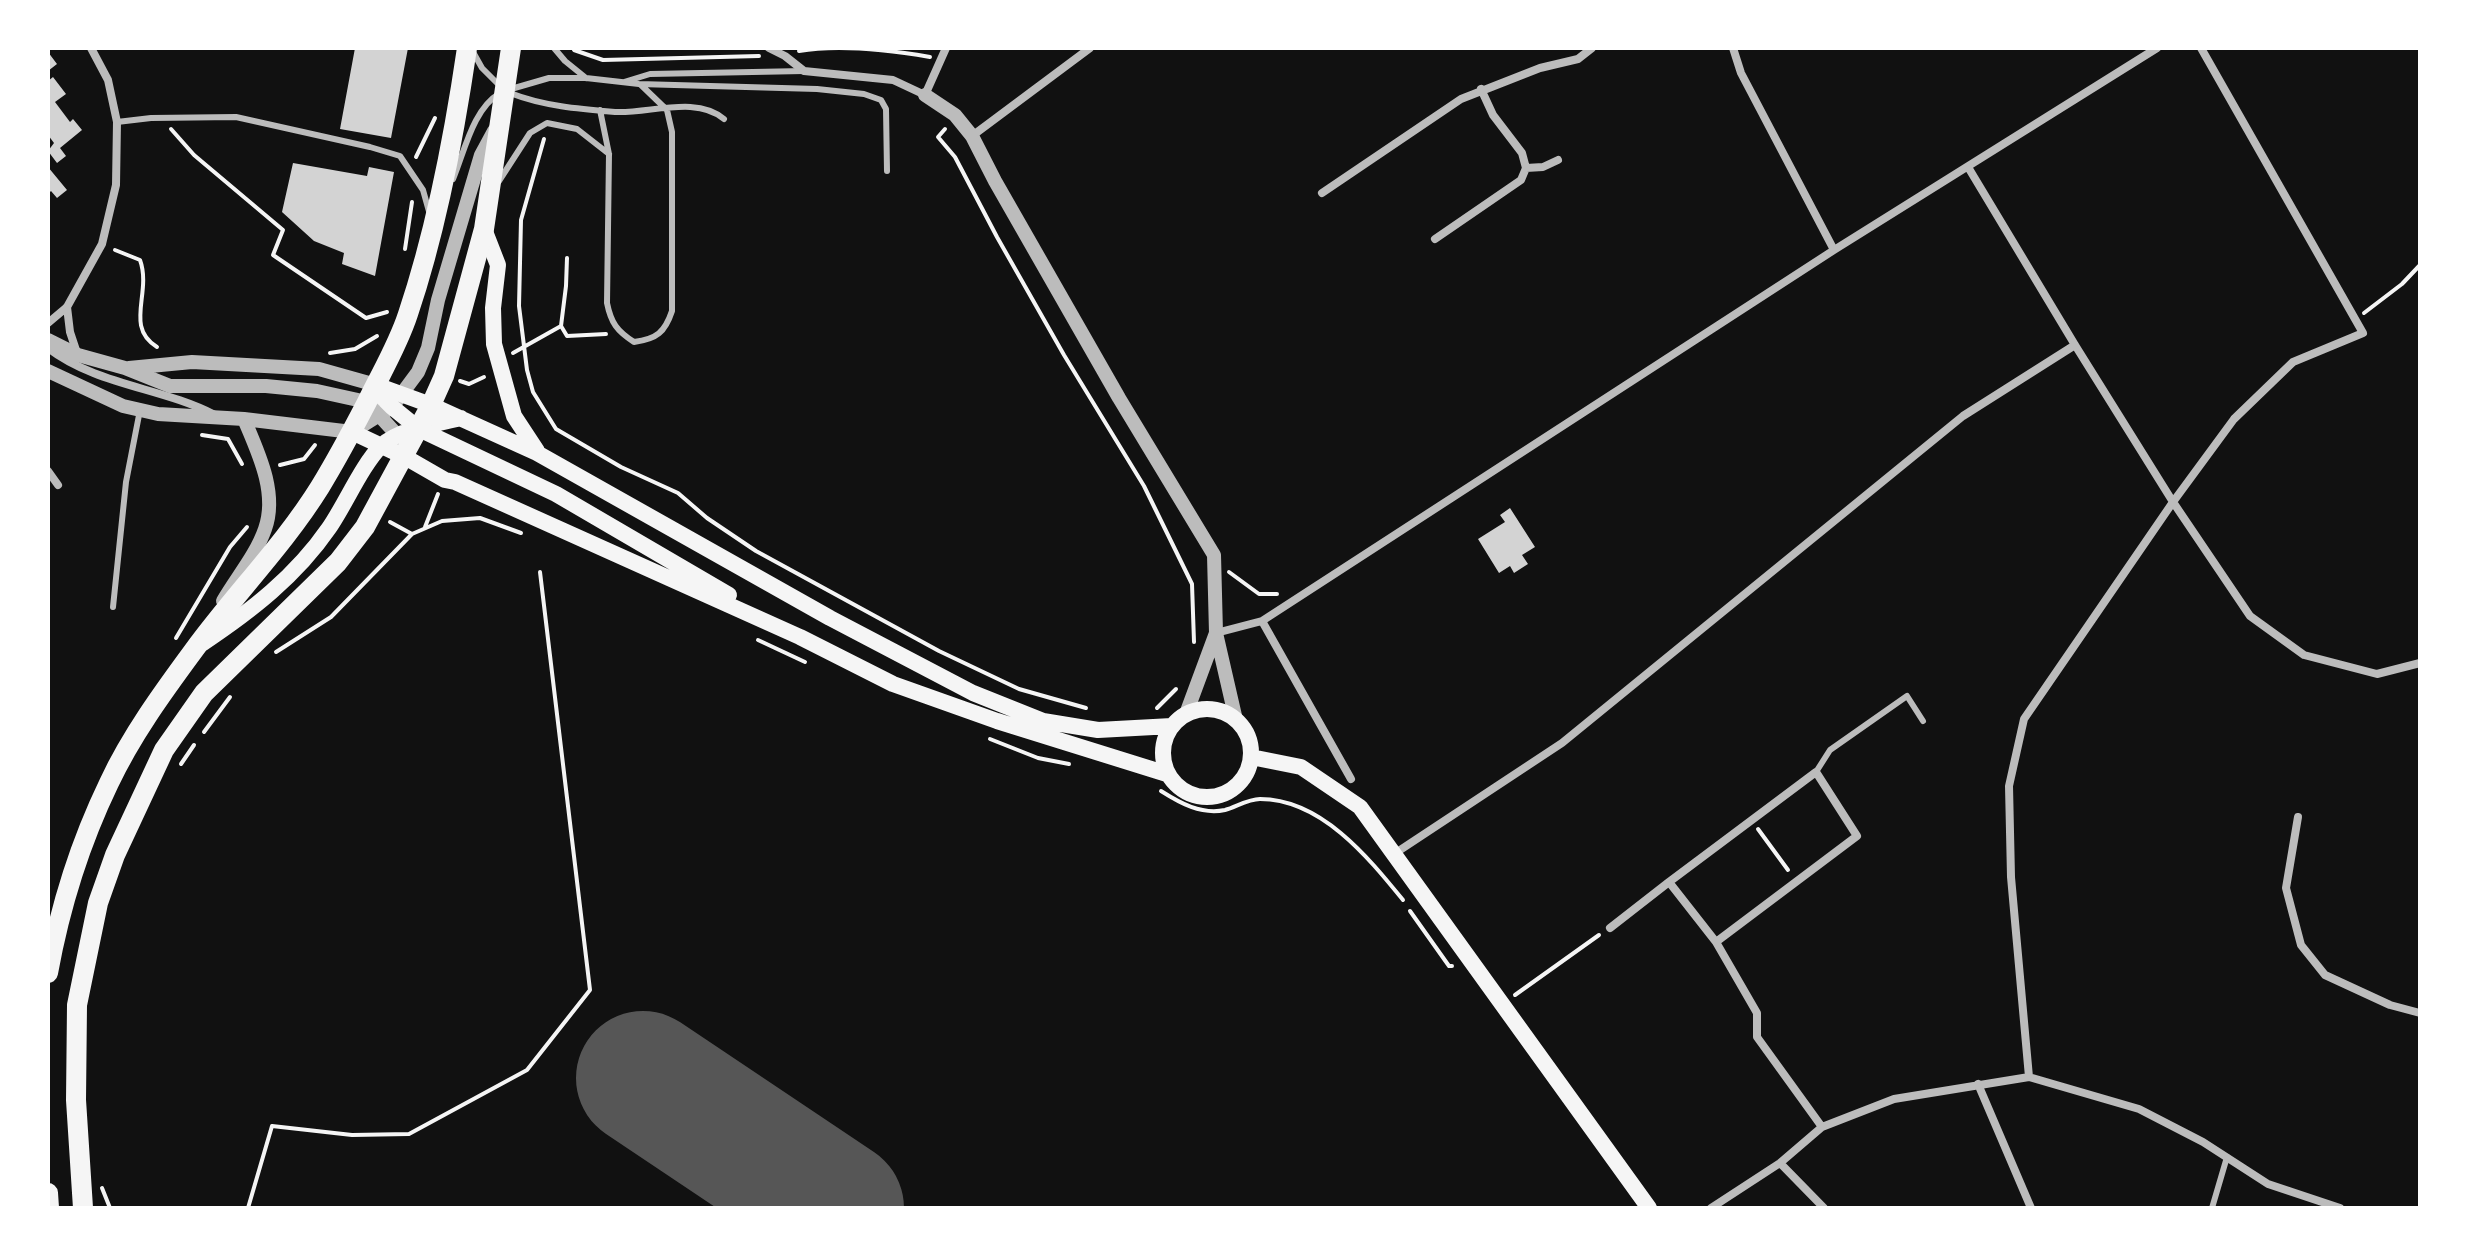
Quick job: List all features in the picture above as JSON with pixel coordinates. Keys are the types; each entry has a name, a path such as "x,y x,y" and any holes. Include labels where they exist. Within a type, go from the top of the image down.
{"highway":[{"path":"48,973 57,925 74,866 109,783 136,733 194,649 290,529 352,432 384,401 433,226 469,48"},
{"path":"84,1206 76,1100 77,1005 98,903 115,855 164,750 204,693 338,562 365,527 431,405 444,376 484,229 511,48"},
{"path":"48,1193 49,1208"}],"main road":[{"path":"484,229 498,265 493,308 494,344 514,416 537,453"},
{"path":"384,401 431,405 537,453 830,618 973,693 1043,721 1098,730 1172,726"},
{"path":"384,401 419,429 556,494 800,637"},
{"path":"194,649 255,607 304,561 381,446 398,436 461,418"},
{"path":"352,432 445,480 800,637 893,684 997,721 1167,774"},
{"path":"1201,709 1219,711 1236,720 1249,741 1251,757 1247,771 1238,784 1225,794 1207,797 1191,795 1176,786 1167,774 1162,755 1165,738 1172,726 1186,714 1201,709"},
{"path":"1251,757 1301,767 1360,807 1649,1208"}],"street":[{"path":"48,323 67,307 102,244 116,185 117,122 108,80 91,48"},
{"path":"769,48 804,71 893,80 925,95 955,115 972,136 1119,398 1214,555 1216,633 1236,720"},
{"path":"925,95 946,48"},
{"path":"972,136 1090,48"},
{"path":"1322,193 1461,99 1540,68 1578,59 1592,48"},
{"path":"1733,48 1741,73 1834,250"},
{"path":"1216,633 1262,621 1834,250 2157,48"},
{"path":"2029,1077 2011,877 2009,786 2024,719 2234,419 2293,362 2363,333 2201,48"},
{"path":"1435,239 1521,180 1526,168 1522,153 1493,115 1481,89"},
{"path":"48,340 78,355 125,368 170,386 266,386 384,401 418,372 428,348 438,300 481,155 502,117"},
{"path":"1526,168 1543,167 1558,160"},
{"path":"1968,167 2173,502 2250,616 2304,655 2377,674 2420,663"},
{"path":"67,307 70,332 78,355"},
{"path":"1393,854 1562,743 1963,416 2075,345"},
{"path":"48,348 86,372 193,404 220,417"},
{"path":"125,368 192,362 319,369 384,401 405,457"},
{"path":"48,371 123,406 158,414 244,419 352,432"},
{"path":"194,649 258,546 267,526 266,478 244,419"},
{"path":"48,471 58,485"},
{"path":"1262,621 1351,779"},
{"path":"1186,714 1216,633"},
{"path":"1610,928 1816,772 1857,836 1716,942"},
{"path":"2298,817 2286,888 2301,945 2325,975 2390,1005 2420,1013"},
{"path":"1669,882 1716,942 1757,1013 1757,1037 1822,1127"},
{"path":"1711,1208 1780,1163 1822,1127 1894,1099 2029,1077 2139,1109 2227,1157 2268,1184 2340,1208"},
{"path":"1978,1084 2031,1208"},
{"path":"1780,1163 1824,1208"}],"lane":[{"path":"469,48 482,68 505,91 535,103 617,112 697,107 714,111 724,119"},
{"path":"554,48 586,78"},
{"path":"621,82 650,74 804,71"},
{"path":"433,226 479,112 487,101 505,91 549,78 817,89 864,94 881,100 886,109 887,171"},
{"path":"600,110 609,154 607,303 611,321 619,332 634,342 652,339 666,328 672,311 672,132 667,110 639,84"},
{"path":"117,122 236,117 400,156 423,190 433,226"},
{"path":"489,199 530,133 547,123 577,129 609,154"},
{"path":"113,607 126,482 140,410"},
{"path":"1816,772 1830,750 1907,696 1923,721"},
{"path":"2212,1208 2227,1157"}],"path":[{"path":"955,115 938,137 955,157 1064,355 1144,486 1192,584 1192,653"},
{"path":"411,207 417,154 436,116"},
{"path":"162,118 194,155 283,230 273,255 366,318 391,311"},
{"path":"547,123 521,220 519,306 533,392 556,429 621,467 678,493 707,518 756,551 939,651 1019,689 1087,709"},
{"path":"102,244 140,260 145,275 140,328 144,339 157,347"},
{"path":"567,258 561,326 567,336 594,337 619,332"},
{"path":"2355,320 2402,284 2420,265"},
{"path":"524,346 561,326"},
{"path":"270,658 331,617 412,534 442,521"},
{"path":"230,547 247,526"},
{"path":"1214,555 1231,574 1259,594 1299,597"},
{"path":"248,1208 272,1126 352,1135 409,1134 527,1070 590,990 540,572"},
{"path":"1155,711 1180,685"},
{"path":"176,771 237,688"},
{"path":"1751,821 1797,881"},
{"path":"1503,1003 1610,928"},
{"path":"99,1180 110,1208"}],"building":[{"path":"355,48 408,48 391,138 340,129"},
{"path":"48,52 57,64 48,71"},
{"path":"53,77 66,94 55,102 70,122 73,119 82,130 60,148 66,156 57,163 48,151 54,143 48,135 48,81"},
{"path":"293,163 367,176 369,167 394,172 375,276 342,264 344,253 314,241 282,212"},
{"path":"48,167 67,190 57,198 51,191 48,194"},
{"path":"1510,508 1535,547 1522,555 1528,564 1514,573 1510,566 1499,573 1478,539 1505,522 1500,515"}],"runway":[{"path":"643,1078 837,1208"}]}
